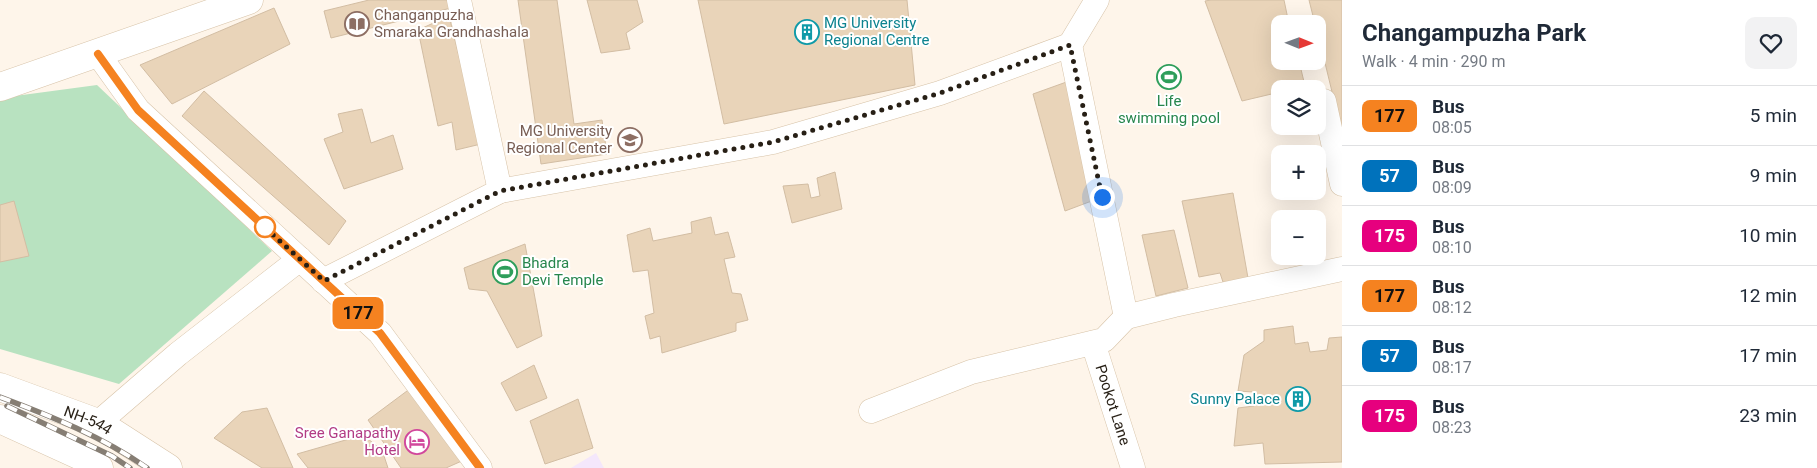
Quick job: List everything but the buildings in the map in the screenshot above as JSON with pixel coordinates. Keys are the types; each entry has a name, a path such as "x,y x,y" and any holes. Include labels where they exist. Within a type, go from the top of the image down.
{"main road":[{"path":"0,87 249,0"},
{"name":"NH-544","path":"0,387 98,423 168,468"},
{"path":"0,419 83,457 99,468"}],"street":[{"path":"459,0 500,191"},
{"path":"324,281 500,191 773,142 940,93 1070,45 1097,0"},
{"path":"1070,45 1126,317"},
{"path":"98,54 138,110 380,333 480,468"},
{"path":"1326,110 1342,184"},
{"path":"98,423 178,354 300,259"},
{"path":"871,411 970,372 1104,340 1126,317 1342,269"},
{"name":"Pookot Lane","path":"1093,343 1133,468"}],"shaded area":[{"path":"596,453 604,468 571,468"}],"green space":[{"path":"97,85 272,251 119,384 0,349 0,98"}],"railway":[{"path":"0,397 95,437 147,468"},
{"path":"7,406 112,456 130,468"}],"bus line":[{"name":"177","path":"98,54 138,110 380,333 480,468"}],"place":[{"name":"Changanpuzha Smaraka Grandhashala","path":"357,24"},
{"name":"MG University Regional Centre","path":"807,32"},
{"name":"Life swimming pool","path":"1169,77"},
{"name":"MG University Regional Center","path":"630,140"},
{"name":"Bhadra Devi Temple","path":"505,272"},
{"name":"Sunny Palace","path":"1298,399"},
{"name":"Sree Ganapathy Hotel","path":"417,442"}],"route":[{"path":"265,227 259,222 324,281 500,191 773,142 940,93 1070,45 1102,197"}]}
